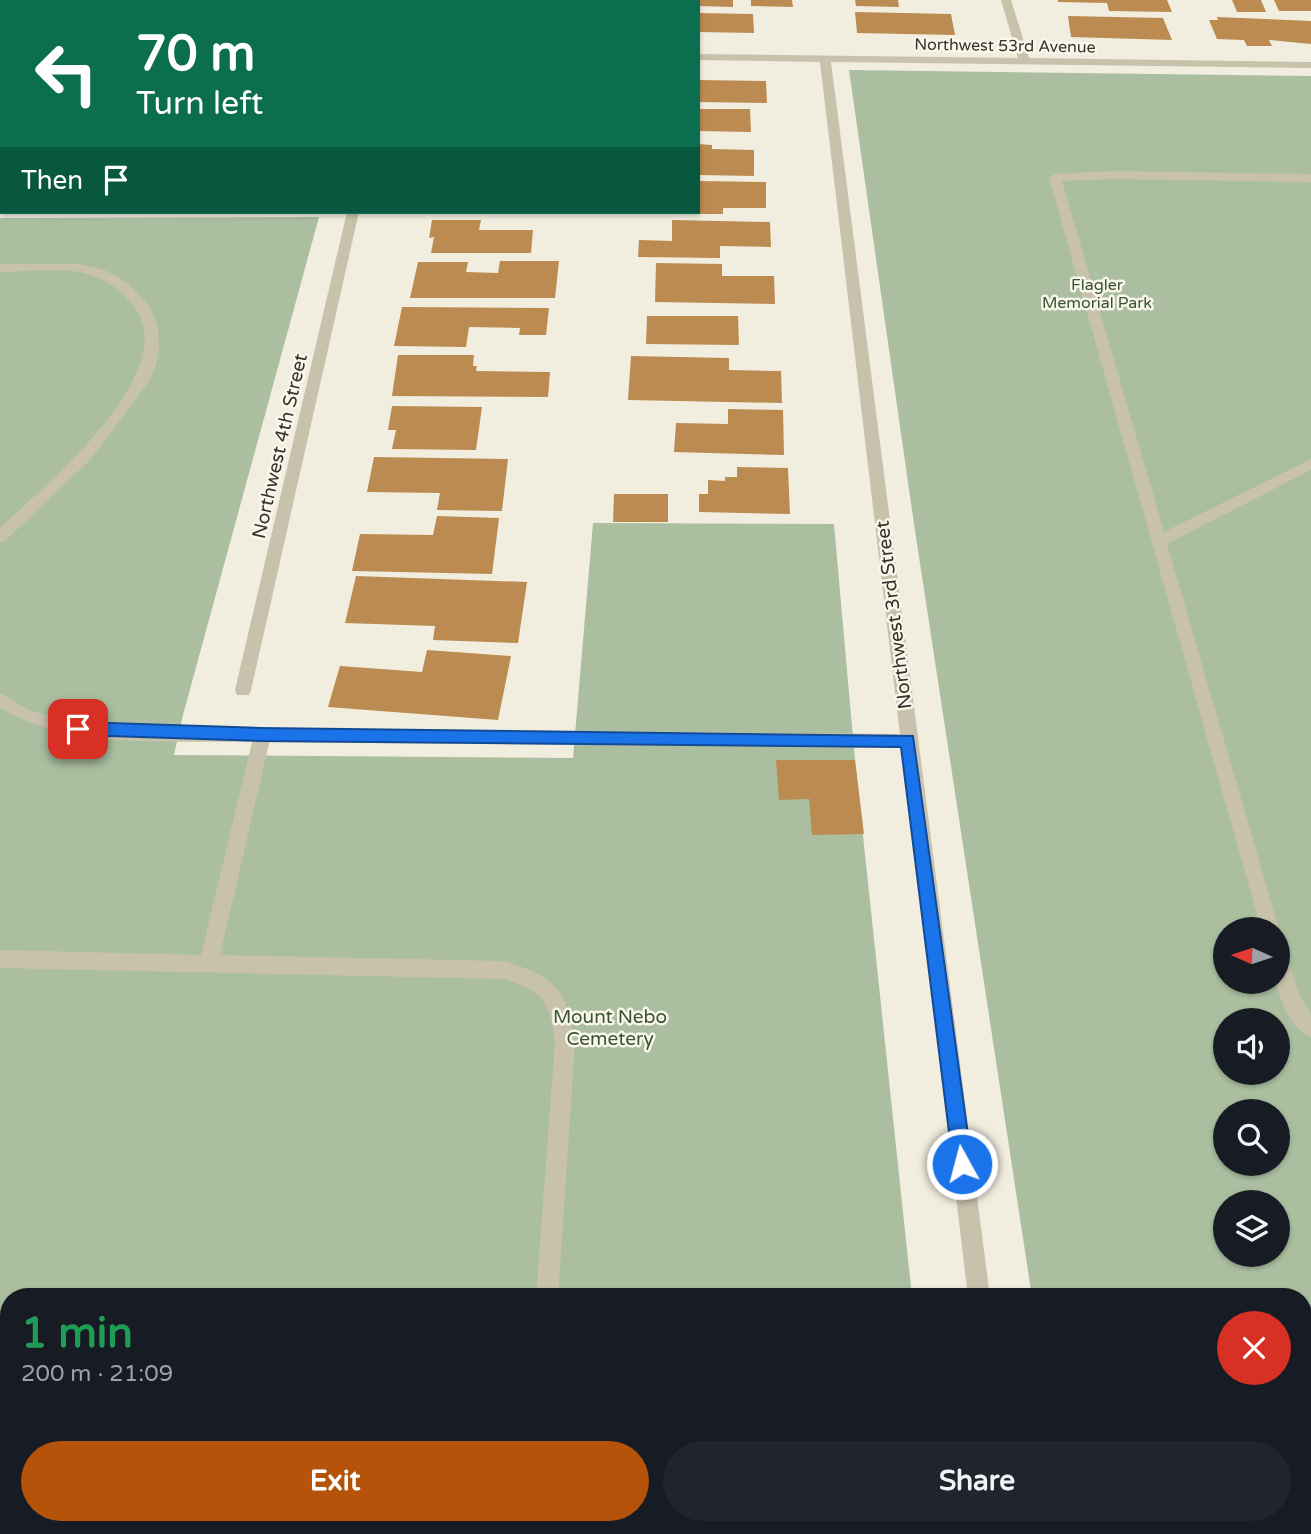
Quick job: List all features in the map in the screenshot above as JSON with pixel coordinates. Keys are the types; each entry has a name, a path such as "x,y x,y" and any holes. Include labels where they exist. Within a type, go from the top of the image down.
{"street":[{"path":"1006,0 1024,61"},
{"name":"Northwest 53rd Avenue","path":"700,57 1311,65"},
{"name":"Northwest 3rd Street","path":"825,58 978,1288"},
{"path":"1267,917 1055,178 1114,175 1311,178"},
{"name":"Northwest 4th Street","path":"243,690 353,214"},
{"path":"0,268 79,268 111,279 124,287 141,305 151,325 152,348 149,365 141,383 85,456 0,537"},
{"path":"1158,542 1311,464"},
{"path":"0,700 26,716 61,726 95,730 908,741"},
{"path":"208,964 261,734"},
{"path":"0,959 503,970 536,979 553,995 562,1017 565,1042 548,1288"},
{"path":"1290,993 1299,1017 1311,1028"}],"green space":[{"name":"Flagler Memorial Park","path":"849,70 1311,76 1311,1288 1031,1288 914,524"},
{"name":"Mount Nebo Cemetery","path":"319,217 174,755 573,758 593,523 834,524 855,760 911,1288 0,1288 0,218"}],"building":[{"path":"700,0 733,0 733,7 700,6"},
{"path":"751,0 792,0 793,7 751,6"},
{"path":"855,0 898,0 899,7 856,6"},
{"path":"1058,0 1167,0 1172,12 1109,11 1107,3"},
{"path":"1232,0 1261,0 1266,12 1237,12"},
{"path":"1274,0 1311,0 1311,11 1279,11"},
{"path":"855,12 951,14 955,35 857,33"},
{"path":"700,13 753,14 754,33 700,32"},
{"path":"1068,16 1163,18 1172,40 1071,37"},
{"path":"1217,17 1311,21 1311,44 1269,40 1272,46 1247,46 1244,40 1217,39 1209,20 1218,20"},
{"path":"700,80 766,81 767,103 700,102"},
{"path":"700,109 750,109 751,132 700,131"},
{"path":"700,144 712,145 712,149 754,150 754,176 700,175"},
{"path":"700,181 766,182 766,208 723,208 723,214 700,214"},
{"path":"432,220 481,220 479,230 533,230 531,253 431,253 434,237 429,238"},
{"path":"672,220 770,222 771,247 720,246 720,258 638,257 639,240 672,241"},
{"path":"500,261 559,261 555,298 410,298 418,262 468,262 466,272 498,273"},
{"path":"656,263 722,264 722,276 774,276 775,304 655,302"},
{"path":"402,307 549,308 546,335 519,335 520,328 469,327 466,347 394,346"},
{"path":"647,316 738,316 739,345 646,344"},
{"path":"398,355 474,355 473,366 477,366 476,371 550,372 548,397 392,396"},
{"path":"631,356 729,358 729,370 781,371 782,403 628,400"},
{"path":"392,406 482,407 476,450 392,449 396,430 388,430"},
{"path":"728,409 783,410 784,455 674,452 676,423 728,424"},
{"path":"374,457 508,459 502,511 437,510 440,493 367,492"},
{"path":"737,467 788,468 790,514 699,512 699,494 708,494 708,480 725,481 725,477 737,477"},
{"path":"614,494 668,494 668,522 613,522"},
{"path":"437,516 499,518 492,574 352,571 360,534 433,535"},
{"path":"356,576 527,582 518,643 433,640 435,626 345,623"},
{"path":"427,650 511,656 498,720 328,707 340,666 422,672"},
{"path":"776,760 855,760 864,834 812,835 809,799 779,800"}],"route":[{"path":"78,729 261,734 908,741 962,1164"}]}
